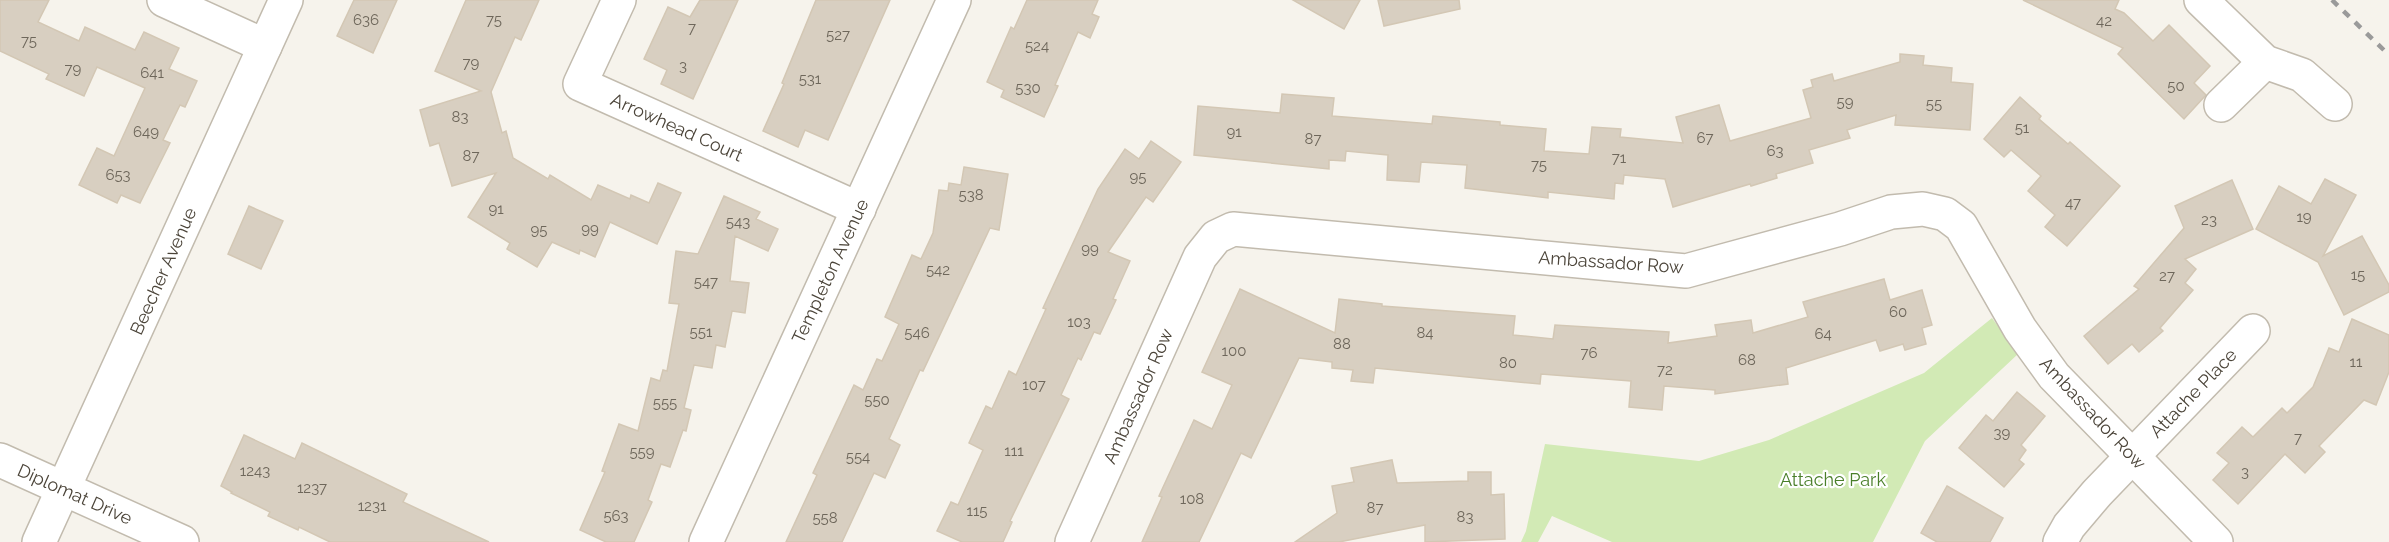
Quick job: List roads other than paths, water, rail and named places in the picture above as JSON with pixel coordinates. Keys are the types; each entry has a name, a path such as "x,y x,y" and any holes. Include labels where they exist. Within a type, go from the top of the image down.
{"street":[{"path":"164,0 266,46"},
{"name":"Beecher Avenue","path":"39,542 286,0"},
{"name":"Arrowhead Court","path":"619,0 580,84 859,209"},
{"name":"Templeton Avenue","path":"706,542 954,0"},
{"path":"2201,0 2265,62 2302,75 2335,104"},
{"path":"2221,105 2265,62"},
{"name":"Ambassador Row","path":"1072,542 1200,257 1216,237 1233,229 1686,271 1840,229 1891,212 1923,209 1945,214 1961,226 2020,329 2054,376 2216,542"},
{"name":"Attache Place","path":"2060,542 2069,526 2097,493 2253,331"},
{"name":"Diplomat Drive","path":"0,460 182,542"}],"railway":[{"path":"2332,0 2389,55"}],"park label":[{"name":"Attache Park","path":"1833,479"}]}
